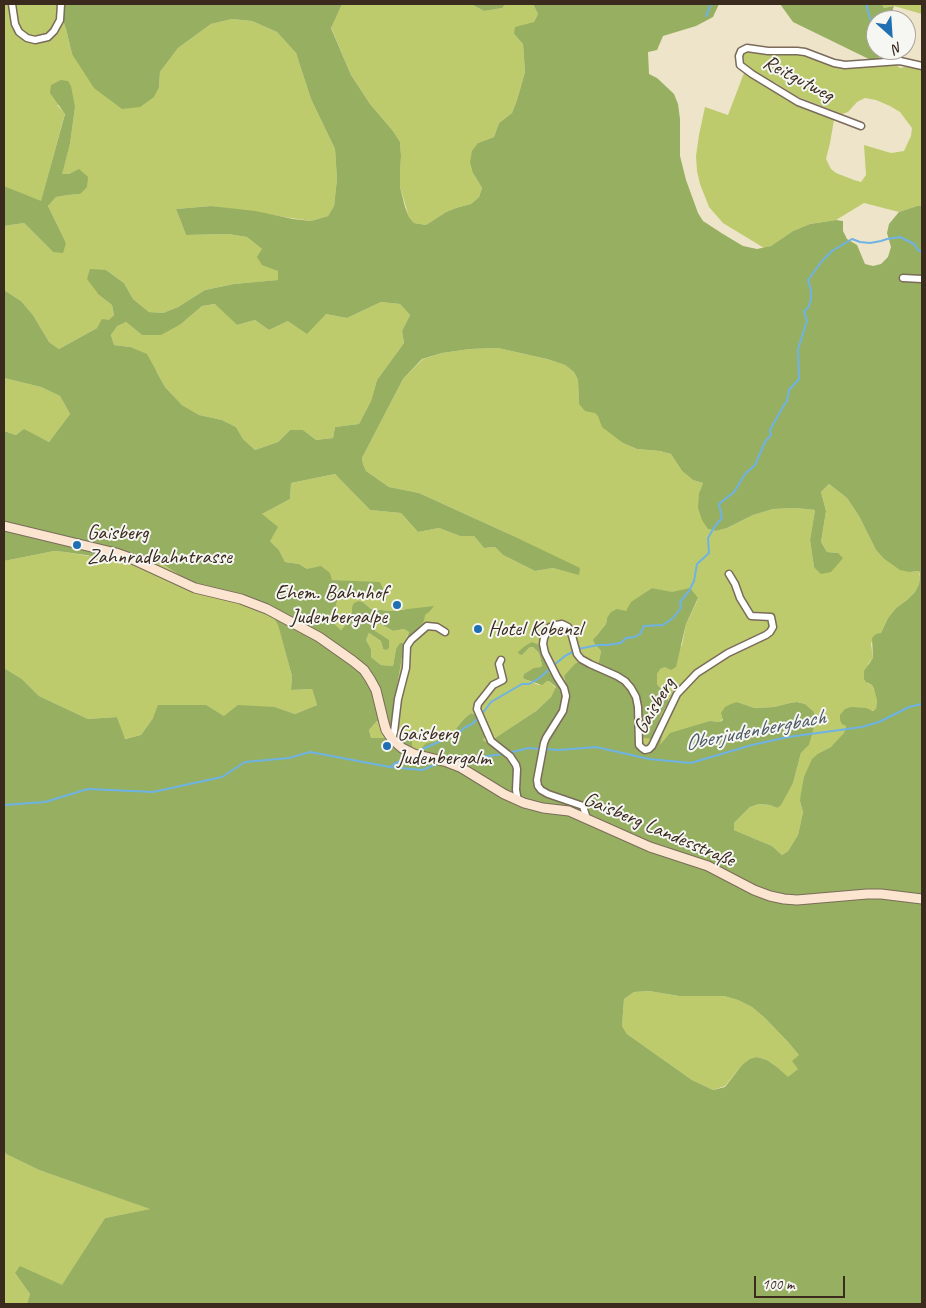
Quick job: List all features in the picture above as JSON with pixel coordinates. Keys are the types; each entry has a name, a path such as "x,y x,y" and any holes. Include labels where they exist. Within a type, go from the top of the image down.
{"main road":[{"path":"4,526 77,542 130,558 194,588 241,599 267,609 319,638 367,673 376,690 385,727 394,740"},
{"name":"Gaisberg Landesstraße","path":"394,740 404,750 460,767 500,792 518,800 537,807 569,812 650,846 708,866 754,890 784,899 867,894 922,899"}],"street":[{"path":"12,4 15,24 19,32 27,38 37,40 51,35 58,27 61,18 61,4"},
{"name":"Reitgutweg","path":"861,126 798,102 752,74 740,65 739,56 741,50 747,48 768,51 797,51 842,64 854,65 900,61 922,66"},
{"path":"903,278 922,279"},
{"name":"Gaisberg","path":"587,819 583,806 548,794 538,786 537,780 544,743 564,710 566,696 564,688 545,653 543,644 547,632 550,627 556,624 568,627 577,654 581,659 617,676 631,688 636,697 638,707 639,745 646,750 652,746 677,694 697,672 724,655 766,635 773,627 771,617 751,616 729,574"},
{"path":"394,740 407,646 427,626 437,627 446,632"},
{"path":"501,660 499,664 503,680 494,683 476,709 491,741 510,756 516,765 518,800"}],"green space":[{"path":"4,4 61,4 62,18 72,54 159,87 160,72 178,48 211,24 232,19 252,21 277,32 296,53 311,99 335,149 337,179 334,206 328,216 311,221 211,206 176,209 186,235 228,234 247,237 262,249 278,271 279,280 234,284 205,290 178,307 163,313 149,312 133,299 124,283 106,270 99,295 112,305 114,315 110,320 59,349 49,342 33,315 21,301 4,290 4,226 24,223 53,252 66,243 48,206 56,197 80,194 79,170 61,175 70,144 75,107 57,105 65,113 41,202 4,186"},
{"path":"61,4 342,4 331,28 351,75 370,104 400,142 400,187 405,207 414,223 426,225 446,212 471,204 479,197 482,188 473,173 470,162 472,151 478,143 494,137 499,123 512,113 525,72 523,44 514,34 515,27 534,22 538,14 533,4 719,4 713,17 696,26 663,36 657,50 648,52 649,74 657,78 674,94 678,104 680,156 686,180 698,213 703,221 743,246 757,249 771,246 793,231 810,224 836,220 843,221 843,231 847,239 857,245 865,264 873,266 881,264 888,257 891,247 887,233 889,224 899,212 922,206 922,1304 27,1304 30,1294 15,1273 20,1266 62,1285 105,1218 150,1209 39,1170 6,1154 4,1150 4,668 22,679 39,696 88,719 117,717 125,739 141,735 153,718 158,705 206,705 224,716 238,705 275,707 295,714 317,705 312,689 291,690 292,676 278,625 266,604 193,584 164,565 110,548 92,556 54,551 4,561 4,431 16,435 24,429 49,442 70,414 60,396 41,387 4,378 4,290 21,301 33,315 49,342 59,349 97,328 102,319 109,320 114,315 112,305 99,295 87,279 90,269 106,270 124,283 133,299 149,312 163,313 178,307 205,290 234,284 278,280 278,271 262,265 257,257 262,249 247,237 228,234 186,235 176,209 211,206 255,211 311,221 328,216 334,206 337,179 335,149 311,99 296,53 277,32 252,21 232,19 211,24 178,48 160,72 159,87 154,97 140,107 122,109 94,88 72,54 62,18","holes":["381,302 400,304 410,315 402,331 404,343 377,380 371,401 359,424 335,427 333,438 316,440 303,430 290,430 278,442 255,450 243,439 236,427 222,420 199,415 182,405 165,387 147,354 130,347 114,345 111,335 117,326 126,322 142,335 161,335 181,324 202,306 215,304 237,325 255,320 269,330 288,321 307,334 326,314 347,318","498,348 565,365 574,372 578,380 579,404 585,411 595,413 602,427 623,443 637,449 671,454 682,471 693,480 703,483 699,493 698,508 702,520 708,529 716,531 727,528 753,515 773,509 796,508 815,510 810,540 814,567 821,574 831,572 843,558 838,553 827,552 821,542 826,511 821,492 829,484 847,498 859,516 876,550 883,558 900,570 909,572 919,571 919,584 915,592 896,608 888,618 881,633 876,634 872,638 873,658 864,671 864,679 874,689 877,700 876,709 873,711 866,708 851,707 845,709 840,715 842,724 846,726 844,733 831,747 812,759 804,777 801,793 800,801 803,812 798,835 788,851 782,855 772,846 734,830 734,823 750,807 759,804 777,808 781,805 793,783 801,753 809,745 815,723 816,717 813,711 805,704 797,702 774,707 754,708 737,702 725,707 721,713 723,720 720,722 710,721 670,733 660,745 666,722 663,721 653,749 642,752 635,744 637,737 652,739 655,737 661,715 668,703 668,698 657,684 657,674 660,669 665,667 671,670 676,667 686,624 698,598 690,588 672,592 652,588 631,602 626,611 617,609 611,612 606,624 593,640 601,651 598,666 594,670 581,663 576,663 573,666 564,676 567,689 564,702 562,699 564,693 549,672 540,646 532,642 525,646 518,652 519,654 522,655 530,647 533,647 539,653 542,665 524,674 524,679 542,685 549,681 556,687 551,697 536,711 489,742 483,740 485,736 478,718 471,713 452,733 436,741 426,743 420,750 420,760 413,763 410,756 412,741 399,731 396,737 371,738 369,730 377,721 392,727 404,645 400,643 396,649 393,666 381,665 371,657 371,649 366,640 369,633 381,641 383,649 386,650 389,648 389,640 375,631 375,625 379,623 393,631 404,629 409,632 408,638 422,624 425,615 434,606 391,611 371,609 359,601 354,603 352,613 345,617 349,621 341,630 328,618 335,609 339,594 385,593 380,582 332,580 330,573 321,566 307,569 299,564 285,562 279,550 270,541 278,527 262,514 290,499 291,483 335,474 370,510 401,513 418,532 439,528 460,536 474,536 484,548 495,547 503,555 535,571 553,568 579,575 580,568 419,493 389,487 366,471 362,458 403,379 422,359 442,353","649,991 679,996 724,996 738,1000 752,1007 788,1042 799,1055 792,1061 798,1069 788,1077 767,1060 757,1057 750,1059 742,1065 725,1087 713,1090 692,1080 627,1034 622,1026 624,999 634,992"]},
{"path":"342,4 471,4 484,11 501,8 505,4 533,4 538,14 534,22 514,34 523,44 525,72 517,100 512,113 499,123 494,137 478,143 473,173 482,188 479,197 471,204 446,212 426,225 414,223 409,217 400,187 400,142 370,104 351,75 331,27"},
{"path":"471,4 505,4 502,8 484,11"},
{"path":"780,4 882,4 884,8 894,6 893,10 866,10 866,58 793,22"},
{"path":"882,4 922,4 922,14 916,12 916,10 894,6 884,8"},
{"path":"749,51 801,55 844,68 896,65 900,68 910,66 922,70 922,206 899,212 864,203 836,220 810,224 793,231 771,246 764,248 723,223 709,207 700,184 696,156 705,107 728,115 744,73 787,100 834,120 826,159 831,169 836,173 854,180 861,182 866,175 864,145 891,153 904,151 911,136 912,128 900,112 876,100 865,98 857,102 848,112 842,114 796,96 749,69 744,62 743,56"},
{"path":"61,80 68,81 71,86 75,107 70,144 62,174 69,174 79,169 88,177 87,187 80,194 56,197 48,206 66,243 63,253 53,252 24,223 4,226 4,186 41,201 65,114 50,93 51,85"},
{"path":"381,302 400,304 410,315 402,331 404,343 377,380 371,401 359,424 335,427 333,438 316,440 303,430 290,430 278,442 255,450 243,439 236,427 222,420 199,415 182,405 165,387 157,372 130,347 114,345 111,335 117,325 126,322 142,335 181,324 202,306 216,304 237,325 255,320 269,330 288,321 326,314 347,318"},
{"path":"498,348 565,365 574,372 578,380 579,404 595,412 623,443 637,449 671,454 682,471 693,480 703,483 699,493 708,529 716,531 727,528 753,515 773,509 796,508 815,510 810,540 814,567 838,553 827,552 821,542 826,511 821,492 829,484 847,498 859,516 876,550 883,558 909,572 919,571 920,577 915,592 896,608 888,618 881,633 871,643 873,658 868,664 867,683 872,685 876,694 876,709 875,711 871,710 846,726 844,733 837,742 819,753 800,801 803,812 798,835 788,851 782,855 772,846 734,830 734,823 750,807 759,804 777,808 793,783 801,753 809,745 813,711 805,704 797,702 774,707 753,708 737,702 720,722 710,721 659,748 666,722 653,749 642,752 635,744 637,737 655,737 661,715 668,703 668,698 657,684 657,674 659,669 665,667 682,645 686,624 698,599 652,588 632,602 626,612 607,618 606,624 596,636 595,644 601,651 598,666 594,670 581,663 564,676 567,689 564,702 561,698 563,691 560,690 549,672 540,646 532,642 522,655 530,647 533,647 539,653 542,665 524,674 523,677 539,685 549,681 556,688 551,697 536,711 489,742 483,740 476,715 471,713 452,733 436,741 426,743 421,752 420,760 413,763 397,737 371,738 369,730 377,721 389,727 392,726 404,645 396,649 393,666 381,665 371,657 371,649 366,640 369,633 381,641 375,631 375,625 379,623 393,631 404,629 409,632 408,638 424,621 404,609 391,611 371,609 364,603 352,607 352,613 345,618 349,621 341,630 328,618 335,609 339,593 358,595 384,593 380,583 332,580 299,564 285,562 279,550 270,541 262,514 290,499 291,483 335,474 370,510 401,513 418,532 439,528 460,536 474,536 484,548 495,547 503,555 535,571 553,568 579,574 509,534 419,493 389,487 366,471 362,458 403,379 423,359 442,353 470,349"},
{"path":"4,378 41,387 60,396 70,414 49,442 24,430 16,435 4,431"},
{"path":"110,548 164,565 193,584 266,604 278,624 292,676 291,690 312,689 317,705 295,714 275,707 224,716 205,705 153,718 141,735 124,739 117,717 88,719 39,696 22,679 4,668 4,561 54,551 88,556"},
{"path":"649,991 679,996 724,996 752,1007 765,1018 799,1055 798,1069 788,1078 767,1060 757,1057 742,1065 725,1086 713,1090 692,1080 627,1034 622,1026 624,999 634,992"},
{"path":"4,1150 6,1154 39,1170 151,1209 105,1218 62,1286 15,1273 30,1294 27,1304 4,1304"}],"waterway":[{"path":"706,16 711,4"},
{"path":"866,4 868,10"},
{"path":"554,665 578,649 621,643 626,638 635,637 640,634 644,626 663,625 673,618 681,608 680,602 694,581 697,564 709,553 708,538 722,518 719,504 734,492 745,474 755,465 765,442 771,435 770,430 787,401 789,390 799,379 798,349 807,321 804,311 808,308 811,300 808,280 822,261 832,251 852,239 870,243 900,237 914,244 922,252"},
{"path":"482,714 491,702 522,684 529,684 538,679 551,668"},
{"name":"Oberjudenbergbach","path":"545,749 559,750 596,747 649,759 691,763 752,745 788,737 862,727 879,722 909,707 922,704"},
{"path":"418,751 459,733 479,717"},
{"name":"Oberjudenbergbach","path":"508,753 529,748 540,749"},
{"name":"Oberjudenbergbach","path":"4,805 45,802 88,789 153,792 222,777 245,762 289,758 310,752 390,767 422,770 437,764"},
{"name":"Oberjudenbergbach","path":"454,760 504,754"},
{"path":"392,765 410,756"}],"place":[{"name":"Gaisberg Zahnradbahntrasse","path":"77,545"},
{"name":"Ehem. Bahnhof Judenbergalpe","path":"397,605"},
{"name":"Hotel Kobenzl","path":"478,629"},
{"name":"Gaisberg Judenbergalm","path":"387,746"}]}
